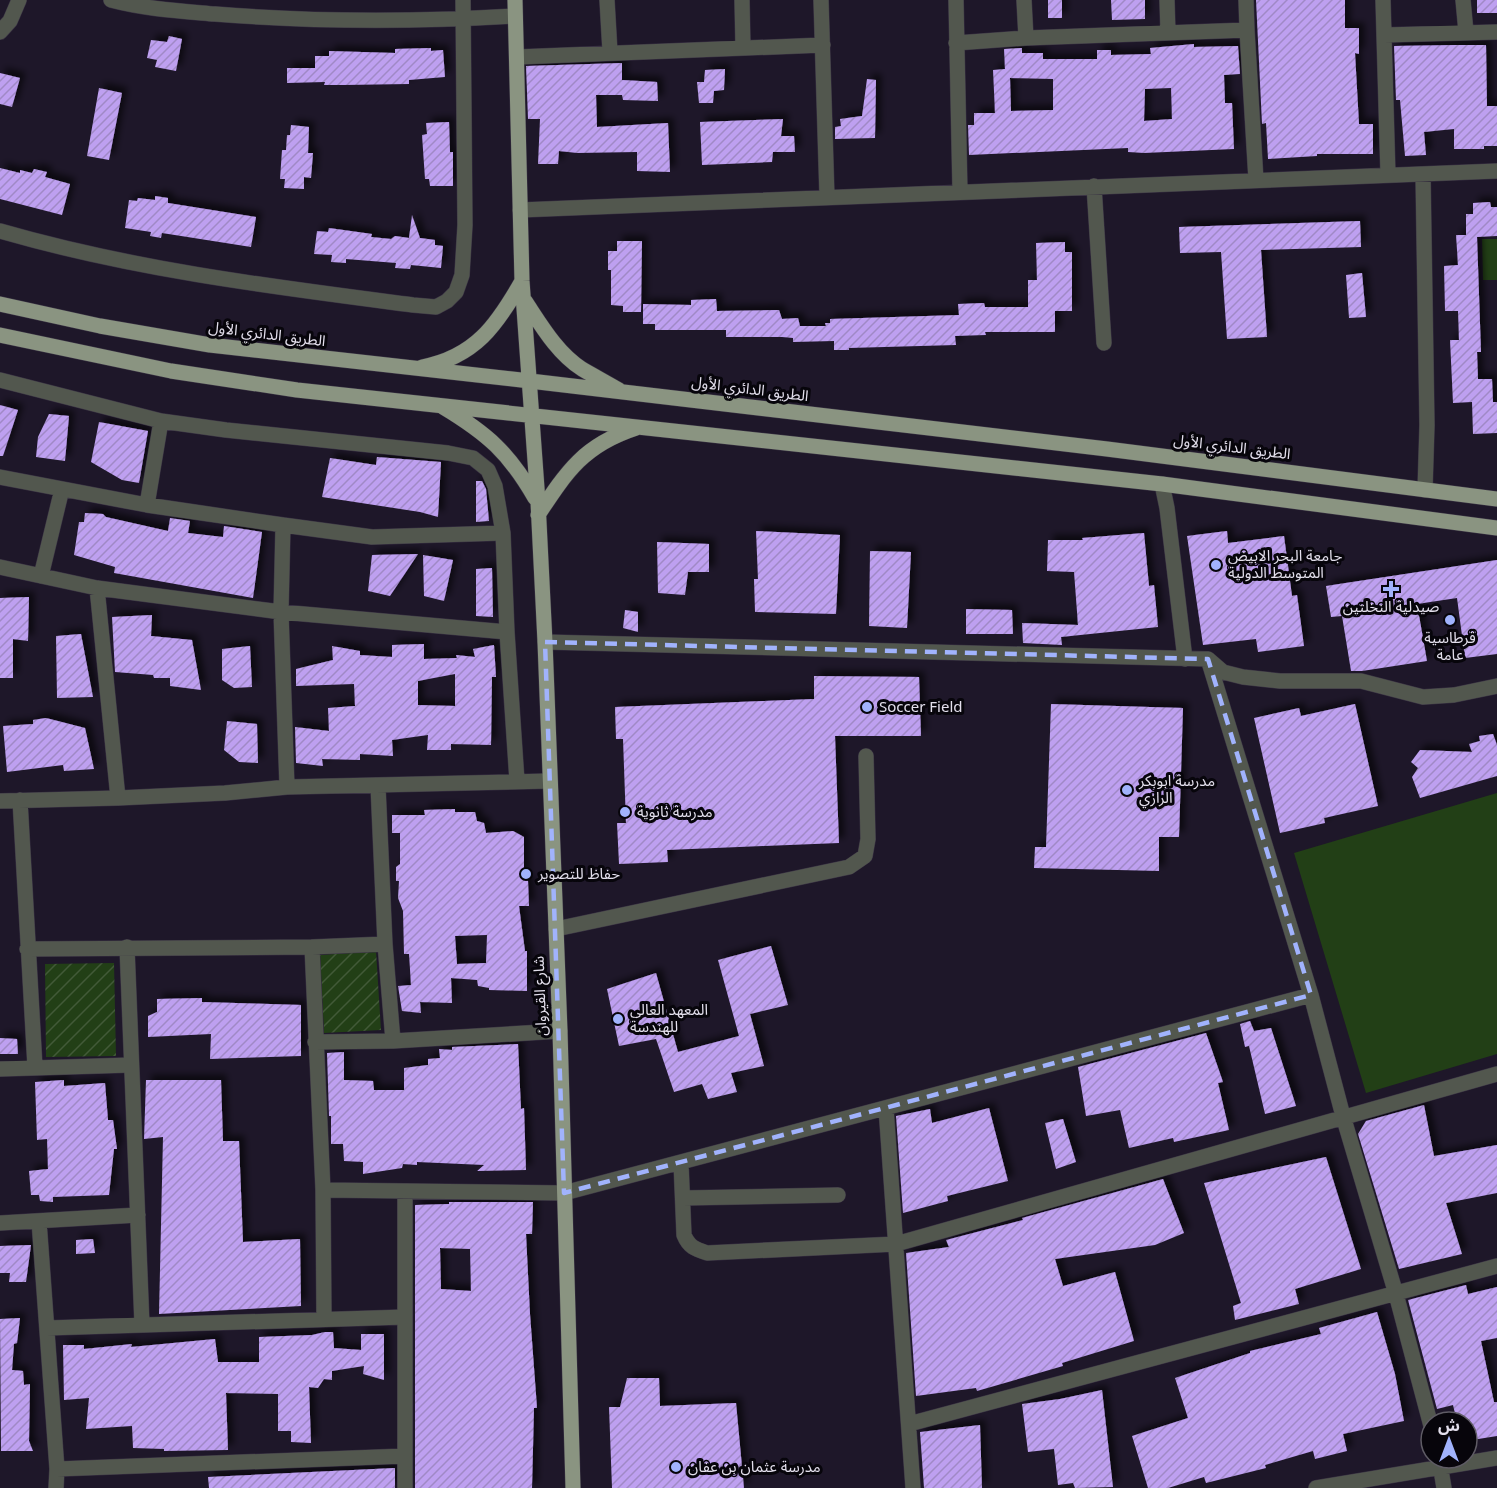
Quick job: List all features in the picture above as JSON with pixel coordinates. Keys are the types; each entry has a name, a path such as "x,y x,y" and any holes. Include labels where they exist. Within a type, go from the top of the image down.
{"main road":[{"name":"شارع القيروان","path":"514,0 522,281 545,642 560,1031 573,1488"},
{"path":"410,369 443,361 459,354 480,340 498,321 522,281"},
{"path":"523,298 547,334 568,358 624,393"},
{"name":"الطريق الدائري الأول","path":"0,304 100,326 210,345 1107,449 1497,499"},
{"path":"0,335 171,371 297,390 1162,484 1497,528"},
{"path":"438,404 487,435 513,463 538,508 585,454 602,442 640,426"}],"street":[{"path":"0,32 10,21 19,0"},
{"path":"111,0 165,9 277,19 464,19 515,16"},
{"path":"0,231 116,260 225,280 413,306 436,307 456,292 462,275 465,225 463,0"},
{"path":"608,0 610,52"},
{"path":"741,0 743,48"},
{"path":"821,0 827,197"},
{"path":"956,0 960,192"},
{"path":"1024,0 1026,38"},
{"path":"1167,0 1168,33"},
{"path":"1245,0 1256,180"},
{"path":"1383,0 1388,175"},
{"path":"1463,0 1466,32"},
{"path":"956,44 1026,38 1247,30"},
{"path":"1384,34 1497,32"},
{"path":"517,57 822,45"},
{"path":"520,210 1497,171"},
{"path":"1423,174 1427,425 1425,490"},
{"path":"1094,186 1104,343"},
{"path":"0,380 161,421 448,453 473,458 488,470 495,486 503,533 507,632 518,781"},
{"path":"147,505 161,421"},
{"path":"0,477 147,505 372,537 503,533"},
{"path":"1162,484 1167,508 1185,659"},
{"path":"41,576 62,489"},
{"path":"283,525 281,612 287,787"},
{"path":"0,567 97,588 281,612 507,632"},
{"path":"97,588 118,798"},
{"path":"545,642 1208,659 1223,672 1244,677 1280,681 1361,681 1423,697 1454,695 1497,686"},
{"path":"1208,659 1311,995 1427,1410"},
{"path":"556,929 849,867 865,856 868,839 866,756"},
{"path":"0,801 225,793 287,787 549,781"},
{"path":"378,786 385,944 393,1041"},
{"path":"20,800 35,1067"},
{"path":"27,949 385,944"},
{"path":"127,946 142,1325"},
{"path":"312,946 322,1190 324,1318"},
{"path":"322,1190 564,1193 1311,995"},
{"path":"315,1042 393,1041 560,1031"},
{"path":"0,1069 131,1065"},
{"path":"681,1163 684,1235 687,1244 695,1249 707,1253 896,1244 1497,1074"},
{"path":"886,1108 913,1488"},
{"path":"405,1191 405,1488"},
{"path":"683,1198 838,1195"},
{"path":"0,1223 138,1215"},
{"path":"39,1221 57,1469 56,1488"},
{"path":"909,1424 1497,1266"},
{"path":"47,1328 405,1317"},
{"path":"57,1469 405,1456"},
{"path":"1479,1459 1497,1458"},
{"path":"1316,1488 1419,1467"},
{"path":"1442,1470 1444,1488"}],"highlighted area":[{"path":"545,642 1208,659 1311,995 564,1193"}],"green space":[{"path":"1482,239 1497,239 1497,280 1483,280"},
{"path":"1497,793 1497,1054 1366,1093 1294,853"},
{"path":"376,951 381,1030 324,1033 320,955"},
{"path":"114,963 116,1056 46,1057 45,964"}],"building":[{"path":"1048,0 1062,0 1062,18 1048,18"},
{"path":"1111,0 1145,0 1145,19 1112,20"},
{"path":"1256,0 1345,0 1345,28 1359,28 1359,54 1355,53 1359,124 1373,124 1373,154 1317,154 1317,156 1268,159 1266,123 1262,124"},
{"path":"1477,0 1497,0 1497,13 1477,13"},
{"path":"169,36 182,39 176,71 155,67 157,60 147,58 151,40 167,42"},
{"path":"1194,44 1194,47 1238,46 1240,74 1224,75 1225,103 1232,103 1234,149 1144,153 1128,152 1128,148 969,155 968,125 974,125 974,113 995,113 993,70 1005,69 1004,49 1022,48 1022,53 1043,53 1043,59 1097,59 1097,50 1111,50 1111,55 1151,54 1150,48","holes":["1010,78 1053,79 1053,110 1011,111","1171,88 1172,119 1144,121 1145,89"]},
{"path":"1486,45 1487,106 1497,106 1497,146 1484,146 1484,149 1454,149 1454,129 1424,132 1426,155 1405,156 1400,100 1396,100 1394,46"},
{"path":"431,48 431,51 443,50 445,77 409,80 409,84 287,83 287,68 315,68 315,56 329,56 329,51 395,53 395,49"},
{"path":"622,63 622,80 657,82 658,101 623,100 622,95 596,95 597,127 668,123 670,172 637,171 637,152 559,151 558,164 538,164 540,119 528,119 526,66"},
{"path":"725,69 724,90 714,91 713,103 699,103 697,82 704,82 705,70"},
{"path":"0,73 20,78 12,107 0,104"},
{"path":"867,79 876,80 875,138 835,139 835,127 841,126 840,119 862,116"},
{"path":"99,88 122,93 109,160 87,156"},
{"path":"783,119 781,136 794,136 795,152 773,152 772,162 702,165 700,122"},
{"path":"449,122 450,152 453,152 453,186 430,186 429,179 425,179 422,135 427,134 426,123"},
{"path":"291,125 309,127 308,153 313,153 311,178 304,177 304,189 284,188 285,179 280,179 282,150 286,150 287,135 290,135"},
{"path":"0,168 20,173 20,170 32,173 34,169 47,172 45,177 70,184 62,215 0,199"},
{"path":"155,196 168,198 168,203 256,217 251,247 162,233 161,238 150,236 151,232 125,228 129,200 137,201 138,198 155,200"},
{"path":"1490,202 1491,207 1497,207 1497,236 1477,237 1481,352 1477,352 1478,379 1492,379 1493,402 1497,402 1497,433 1473,434 1472,402 1453,403 1450,340 1459,340 1458,311 1445,311 1444,266 1458,265 1456,235 1466,235 1466,214 1473,214 1473,203"},
{"path":"412,215 420,238 435,240 435,245 443,246 441,268 411,265 410,269 395,268 396,263 346,259 346,263 331,262 332,255 314,254 317,231 328,232 329,228 372,234 371,237 409,238"},
{"path":"1360,221 1361,247 1261,250 1267,337 1227,339 1221,252 1180,253 1179,227"},
{"path":"617,241 642,241 641,312 623,312 623,306 611,305 611,270 608,270 608,251 617,251"},
{"path":"1065,242 1065,252 1072,252 1072,311 1055,311 1055,332 985,332 986,335 955,336 956,345 834,350 834,341 793,342 793,338 782,337 726,337 726,330 655,330 655,324 643,324 643,304 691,305 691,300 716,299 717,311 779,310 782,319 798,318 800,326 826,326 825,323 830,323 830,319 959,315 958,304 984,303 985,307 1028,307 1028,280 1037,280 1036,243"},
{"path":"1362,273 1366,317 1349,318 1346,275"},
{"path":"0,405 18,410 3,456 0,456"},
{"path":"49,414 69,416 65,461 36,457 38,437"},
{"path":"99,422 148,431 139,483 122,480 91,462"},
{"path":"377,457 441,462 438,517 420,512 322,497 330,458 376,465"},
{"path":"476,481 482,481 486,489 489,521 476,522"},
{"path":"85,513 103,514 106,517 168,531 170,518 190,521 188,533 223,537 224,526 262,532 253,598 114,573 115,567 74,555 79,522 84,522"},
{"path":"756,531 840,535 836,614 755,612 754,579 758,579"},
{"path":"1227,531 1228,543 1284,536 1292,596 1297,595 1304,646 1258,652 1256,639 1203,645 1187,536"},
{"path":"1144,533 1149,586 1154,585 1158,627 1061,637 1062,645 1023,643 1022,623 1078,625 1074,572 1047,571 1048,540 1083,540 1082,538"},
{"path":"657,542 709,544 709,572 688,572 685,595 658,593"},
{"path":"870,551 911,552 907,628 869,626"},
{"path":"418,554 390,596 368,591 372,555"},
{"path":"423,555 453,560 444,601 424,596"},
{"path":"1497,560 1497,654 1465,658 1457,598 1417,604 1427,661 1351,671 1342,616 1331,617 1326,586"},
{"path":"492,568 493,617 476,616 476,569"},
{"path":"29,597 28,641 13,639 13,678 0,678 0,598"},
{"path":"966,609 1012,610 1013,634 966,634"},
{"path":"625,610 638,612 638,632 623,628"},
{"path":"152,615 151,636 192,640 201,690 170,686 170,678 115,672 112,617"},
{"path":"81,634 93,697 57,698 56,636"},
{"path":"424,644 424,659 457,658 456,655 475,657 473,649 494,645 496,677 492,677 491,745 451,744 451,750 427,750 428,735 392,740 393,756 360,754 360,760 322,759 323,766 296,763 295,727 329,731 328,708 355,706 354,684 296,686 296,669 333,660 332,646 360,651 360,655 392,657 392,645","holes":["455,674 455,706 418,705 418,681"]},
{"path":"250,646 252,687 234,688 222,680 222,649"},
{"path":"814,676 919,677 921,736 835,736 839,843 667,850 668,862 619,864 617,823 626,823 623,739 616,739 615,707 814,699"},
{"path":"1051,704 1183,708 1179,837 1159,837 1159,871 1034,868 1035,847 1046,847"},
{"path":"1355,704 1378,806 1324,818 1325,823 1280,833 1254,718 1299,708 1301,716"},
{"path":"46,718 85,728 94,769 64,771 63,765 7,772 3,726 33,724 33,720"},
{"path":"227,721 257,724 258,763 239,762 224,750"},
{"path":"1493,734 1497,745 1497,776 1420,798 1412,777 1418,768 1411,762 1420,750 1472,752 1469,744 1480,741 1479,736"},
{"path":"455,809 455,812 475,812 477,821 484,823 486,833 513,831 524,837 524,879 528,881 529,906 519,906 525,951 527,951 527,991 489,990 489,988 478,986 477,980 451,978 452,1003 420,1002 421,1013 402,1011 398,986 411,985 409,954 404,954 403,911 398,898 399,881 396,881 396,867 400,864 400,833 392,833 392,815 425,815 424,810","holes":["487,935 486,963 457,964 455,936"]},
{"path":"771,946 788,1005 750,1014 764,1066 731,1073 737,1092 708,1099 702,1084 674,1092 656,1039 619,1046 607,989 656,973 678,1052 739,1036 718,960"},
{"path":"202,998 202,1002 301,1005 301,1056 210,1059 211,1034 148,1037 148,1016 157,1012 157,999"},
{"path":"1250,1021 1254,1031 1271,1028 1296,1106 1265,1114 1249,1046 1245,1047 1240,1024"},
{"path":"1206,1033 1223,1082 1218,1083 1229,1130 1174,1142 1173,1138 1129,1148 1120,1110 1086,1116 1078,1067"},
{"path":"0,1038 17,1039 18,1054 0,1054"},
{"path":"518,1044 521,1109 524,1108 526,1170 477,1171 484,1165 417,1162 417,1165 403,1164 402,1168 363,1174 363,1162 344,1161 343,1144 331,1144 327,1053 344,1052 344,1080 373,1081 374,1090 404,1090 404,1068 428,1065 428,1059 440,1058 439,1049 452,1050 452,1047"},
{"path":"64,1080 64,1086 105,1083 108,1120 113,1120 117,1149 114,1149 109,1195 53,1197 53,1202 40,1201 39,1195 31,1195 29,1171 48,1169 47,1139 37,1140 35,1082"},
{"path":"146,1080 221,1080 223,1141 239,1141 243,1242 300,1239 301,1306 159,1314 163,1137 144,1139"},
{"path":"1424,1105 1434,1156 1497,1145 1497,1193 1446,1203 1462,1254 1399,1269 1358,1134 1366,1121"},
{"path":"989,1108 1008,1181 947,1196 948,1201 903,1213 896,1116 930,1109 932,1123"},
{"path":"1063,1119 1076,1162 1056,1169 1045,1123"},
{"path":"1326,1157 1361,1269 1295,1289 1299,1304 1235,1320 1233,1306 1241,1303 1204,1183"},
{"path":"1163,1179 1184,1233 1155,1245 1055,1259 1063,1286 1115,1272 1134,1341 1062,1363 1063,1366 977,1391 976,1388 916,1396 906,1253 949,1247 946,1240"},
{"path":"449,1202 533,1202 532,1234 526,1234 537,1408 534,1408 532,1488 415,1488 415,1205 449,1204","holes":["440,1248 470,1249 471,1291 441,1289"]},
{"path":"93,1239 95,1253 76,1254 76,1240"},
{"path":"31,1245 26,1282 9,1282 10,1273 0,1273 0,1246"},
{"path":"1466,1285 1468,1294 1497,1287 1497,1338 1481,1341 1494,1402 1497,1402 1497,1436 1479,1439 1479,1410 1454,1410 1453,1405 1437,1409 1408,1300"},
{"path":"1377,1312 1395,1374 1404,1421 1343,1434 1347,1451 1315,1459 1313,1451 1265,1465 1266,1468 1206,1483 1204,1477 1168,1488 1148,1488 1132,1436 1188,1418 1175,1378 1250,1353 1250,1351 1321,1334 1319,1328"},
{"path":"20,1318 17,1343 14,1344 12,1370 23,1371 24,1385 30,1384 29,1441 33,1451 1,1451 0,1319"},
{"path":"333,1332 334,1348 361,1350 361,1334 384,1334 384,1380 363,1374 364,1366 332,1371 332,1380 324,1379 318,1388 309,1387 311,1443 291,1442 291,1431 278,1431 278,1394 226,1393 228,1450 164,1451 164,1449 133,1448 132,1426 86,1429 89,1398 64,1400 63,1345 84,1345 84,1349 215,1339 218,1362 259,1362 259,1337 312,1335"},
{"path":"627,1378 659,1378 660,1406 736,1403 744,1488 612,1488 609,1407 620,1407"},
{"path":"1102,1390 1113,1487 1075,1488 1073,1483 1058,1485 1054,1449 1028,1452 1022,1404"},
{"path":"980,1425 982,1488 924,1488 920,1432"},
{"path":"395,1468 395,1488 209,1488 208,1477"}],"place":[{"name":"جامعة البحر الابيض المتوسط الدولية","path":"1216,565"},
{"name":"صيدلية النخلتين","path":"1391,589"},
{"name":"قرطاسية عامة","path":"1450,620"},
{"name":"Soccer Field","path":"867,707"},
{"name":"مدرسة ابوبكر الرازي","path":"1127,790"},
{"name":"مدرسة ثانوية","path":"625,812"},
{"name":"حفاظ للتصوير","path":"526,874"},
{"name":"المعهد العالي للهندسة","path":"618,1019"},
{"name":"مدرسة عثمان بن عفان","path":"676,1467"}]}
